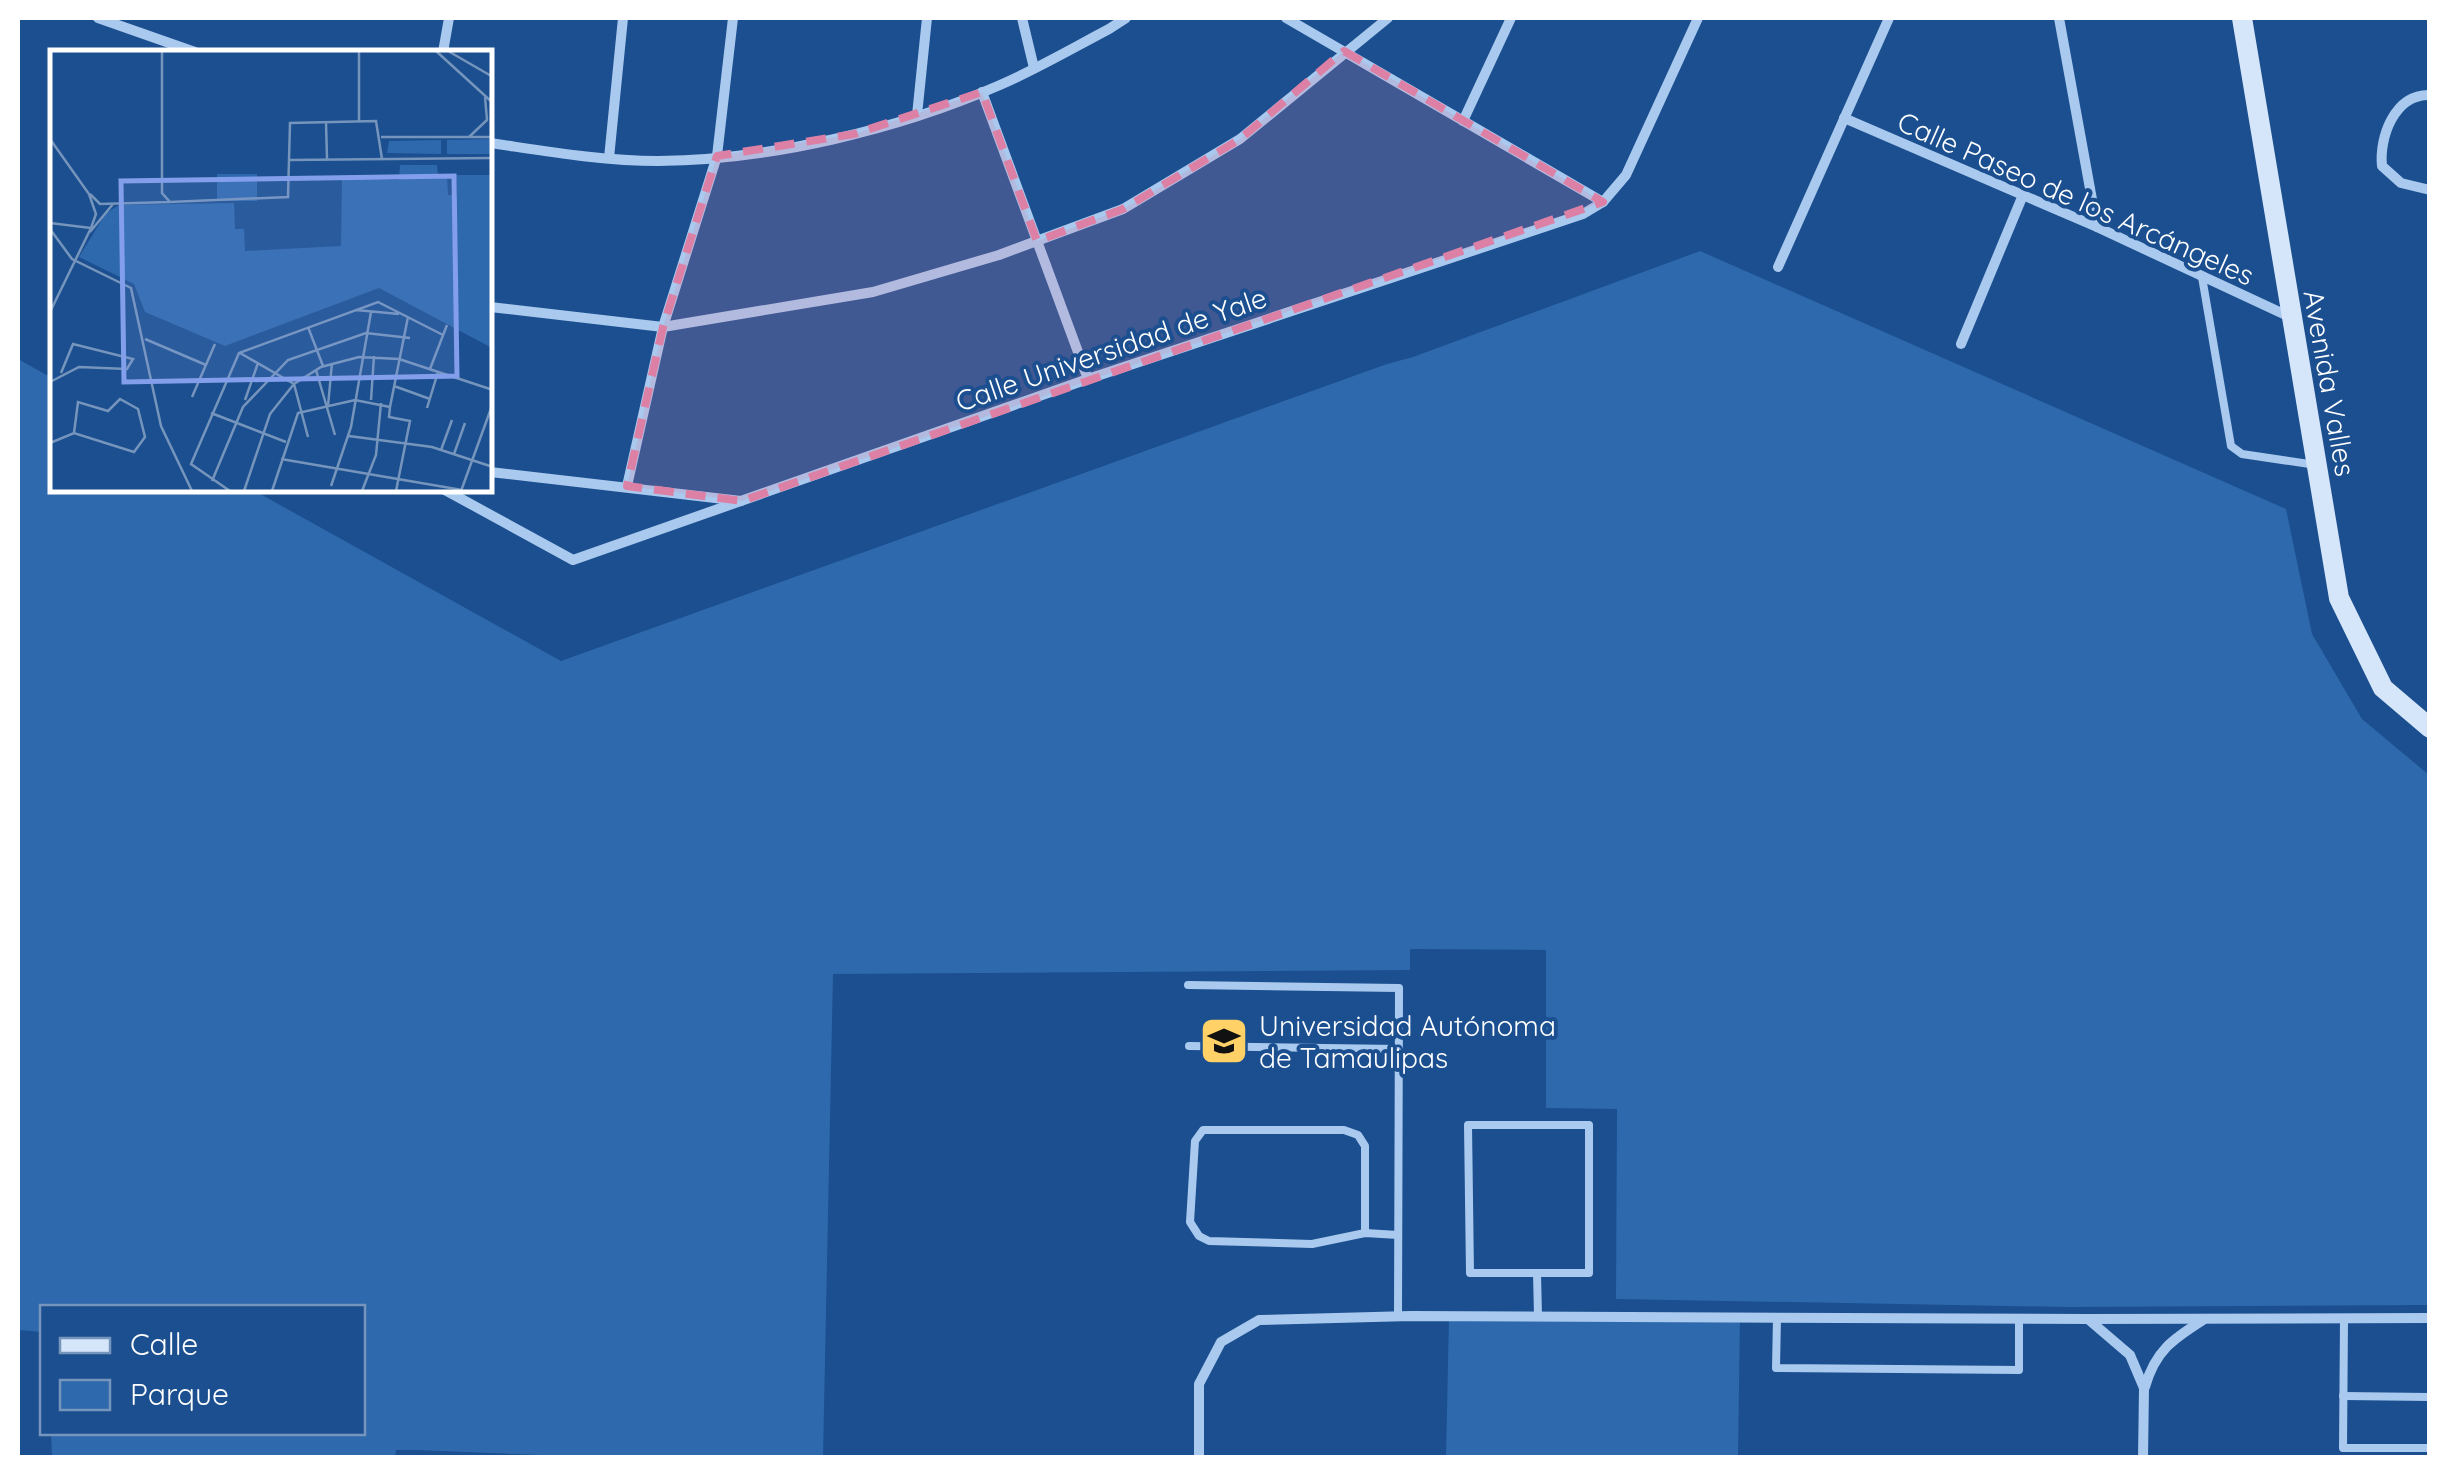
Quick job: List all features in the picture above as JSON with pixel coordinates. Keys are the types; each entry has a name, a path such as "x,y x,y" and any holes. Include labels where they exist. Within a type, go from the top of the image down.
{"main road":[{"name":"Avenida Valles","path":"2242,18 2339,598 2383,688 2430,728"}],"street":[{"path":"98,18 189,50"},
{"path":"138,32 144,18"},
{"path":"443,50 449,18"},
{"path":"609,158 623,18"},
{"path":"627,486 664,327 717,156 733,18"},
{"path":"917,115 927,18"},
{"path":"1022,18 1034,68"},
{"path":"492,144 658,161 717,156 854,134 982,92 1126,18"},
{"path":"1286,18 1604,202 1626,174 1698,18"},
{"path":"492,307 664,327 873,292 1037,240 1122,208 1240,139 1388,18"},
{"path":"1464,120 1510,18"},
{"path":"1778,267 1889,18"},
{"path":"2059,18 2096,227"},
{"path":"982,92 1088,379"},
{"path":"2430,96 2409,98 2399,108 2380,145 2382,166 2400,183 2430,190"},
{"name":"Calle Paseo de los Arcángeles","path":"1844,118 2291,317"},
{"path":"1961,344 2023,195"},
{"name":"Calle Universidad de Yale","path":"449,492 573,560 1088,379 1583,214 1604,202"},
{"path":"492,472 742,501"},
{"path":"1199,1458 1199,1384 1221,1342 1259,1320 1398,1316 2430,1318"},
{"path":"2144,1458 2144,1388 2152,1364 2173,1338 2206,1318"},
{"path":"2088,1319 2130,1356 2144,1388"}],"lane":[{"path":"2202,278 2231,446 2242,454 2316,465"},
{"path":"1188,986 1399,988 1398,1316"},
{"path":"1189,1046 1399,1048"},
{"path":"1589,1124 1590,1273 1537,1273 1470,1273 1468,1125 1589,1124"},
{"path":"1365,1233 1365,1146 1358,1134 1344,1130 1202,1130 1195,1141 1190,1222 1199,1236 1209,1241 1312,1244 1365,1233 1398,1236"},
{"path":"1537,1273 1538,1316"},
{"path":"1777,1317 1776,1368 2019,1370 2019,1318"},
{"path":"2344,1318 2343,1448 2430,1448"},
{"path":"2343,1396 2430,1396"}],"highlighted area":[{"path":"1344,51 1603,202 742,501 627,486 663,327 717,156 854,134 982,92 1037,241 1123,209 1240,139"}],"green space":[{"name":"Universidad Autónoma de Tamaulipas","path":"1700,251 2286,509 2312,634 2362,719 2429,775 2429,1305 2068,1307 1616,1299 1617,1109 1546,1108 1546,950 1410,949 1410,970 833,974 823,1457 617,1458 396,1450 395,1458 52,1457 51,1435 365,1435 365,1305 40,1305 40,1332 18,1330 18,359 50,377 50,492 257,492 561,661"},
{"path":"1449,1316 1740,1317 1738,1457 1446,1458"}],"place":[{"name":"Universidad Autónoma de Tamaulipas","path":"1224,1041"}]}
